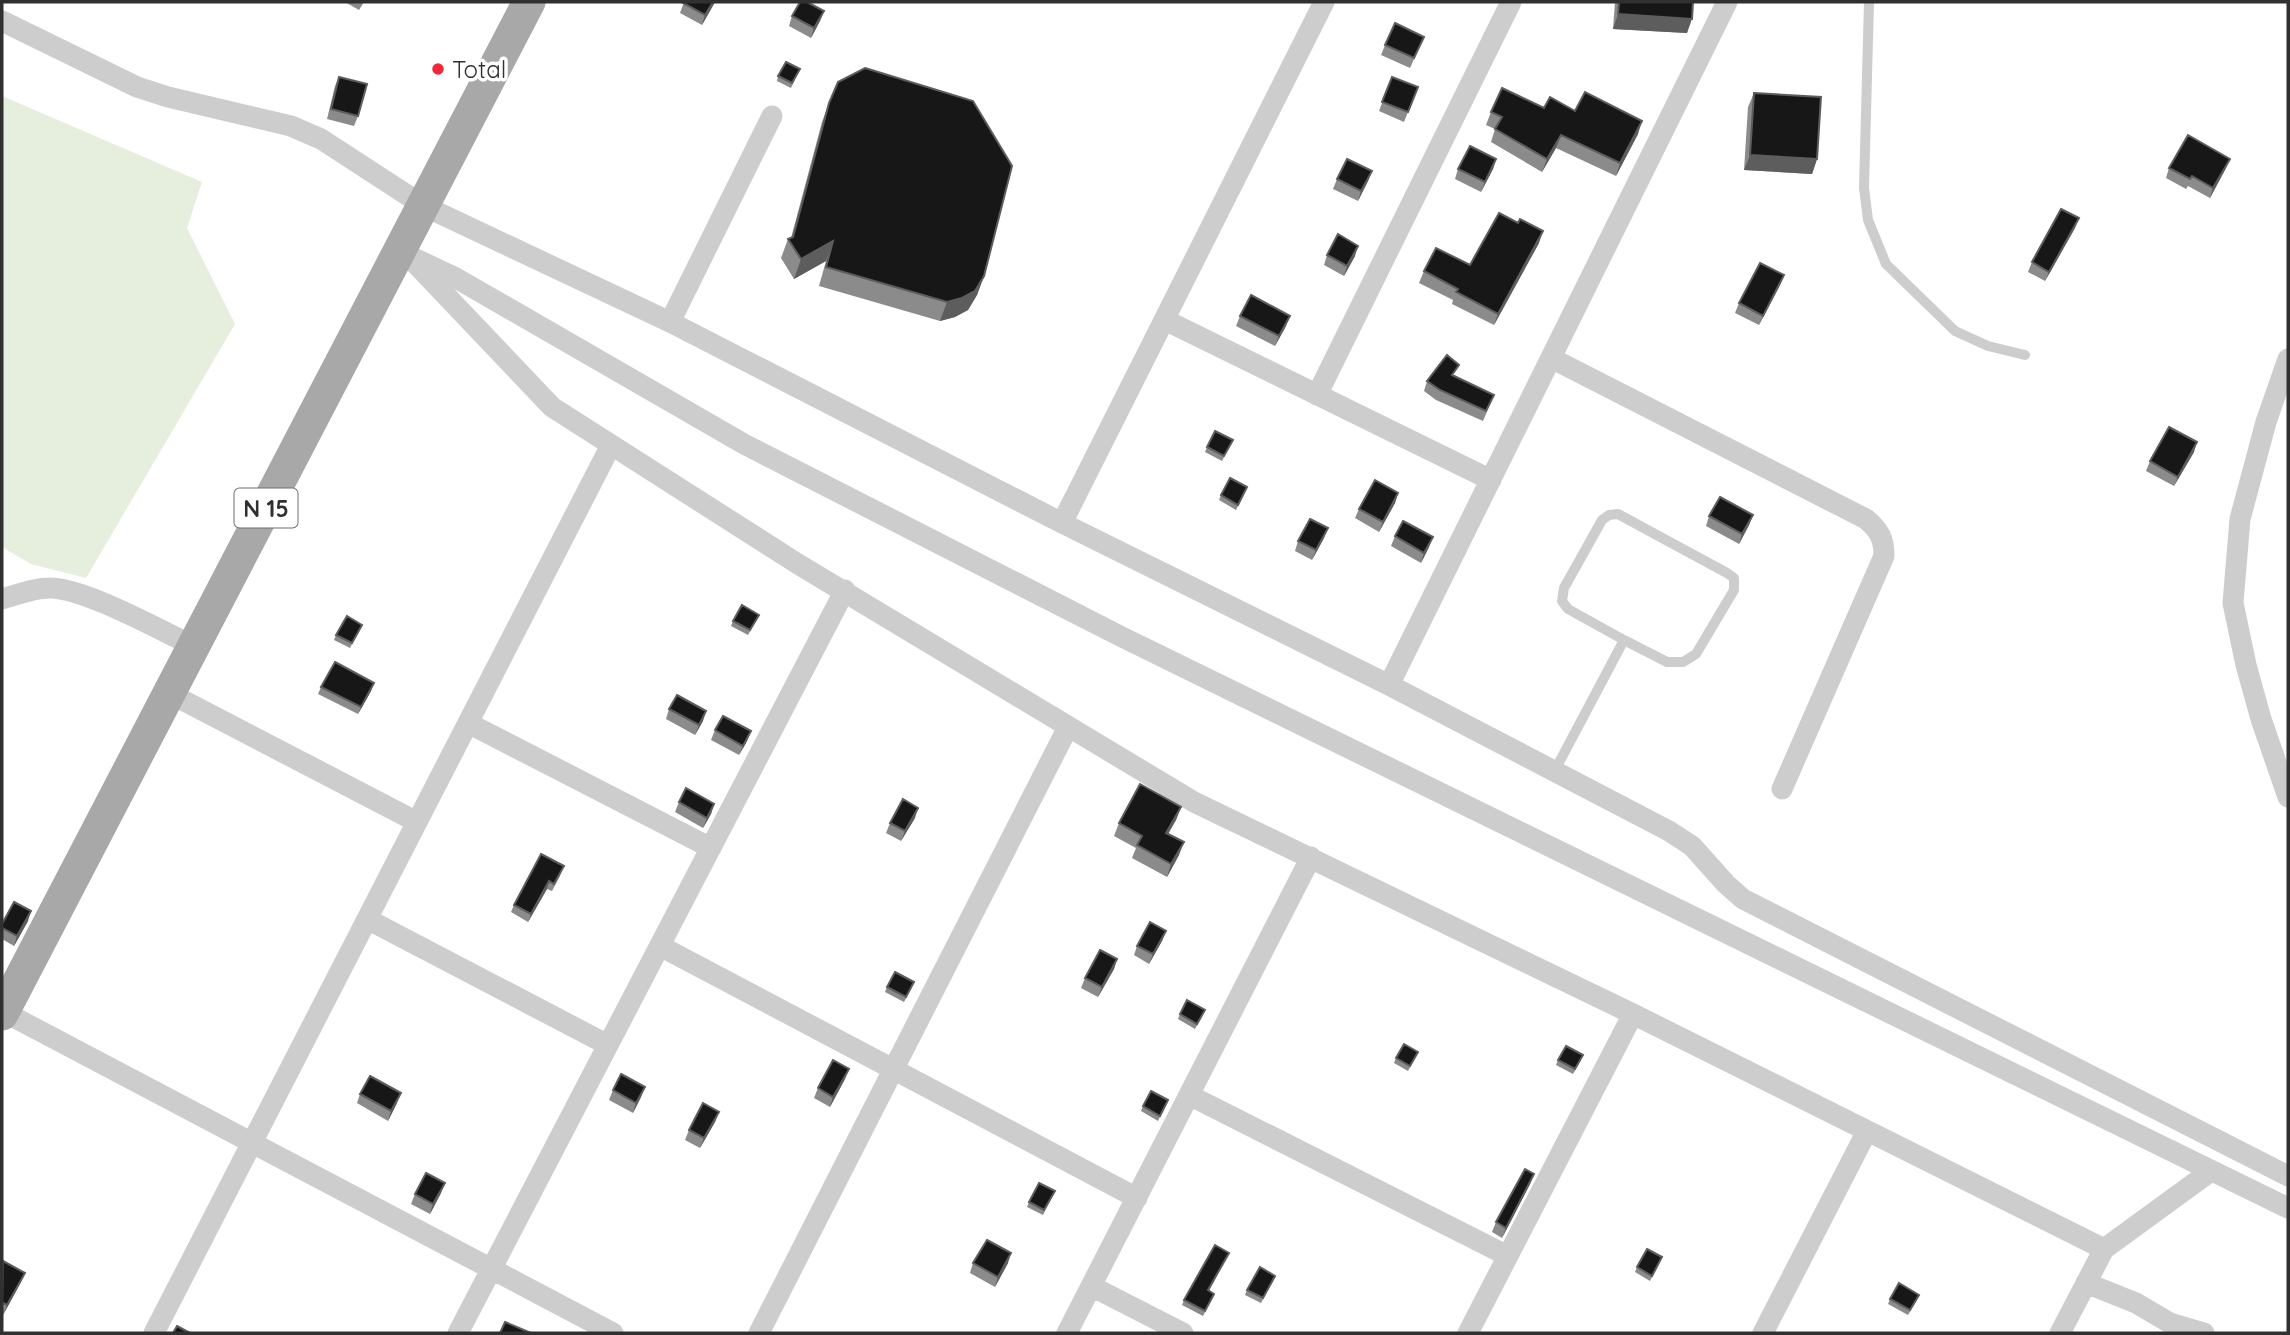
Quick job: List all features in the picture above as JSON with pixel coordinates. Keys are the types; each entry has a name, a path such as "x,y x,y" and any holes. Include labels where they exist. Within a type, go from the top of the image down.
{"main road":[{"name":"N 15","path":"2,1012 404,253 424,206 529,2"}],"street":[{"path":"1062,523 1324,2"},
{"path":"1317,395 1511,2"},
{"path":"1389,685 1727,2"},
{"path":"2,21 137,86 168,97 307,132 424,206 670,322 1062,523 1389,685 1668,831 1692,846 1726,884 1760,909 2288,1178"},
{"path":"670,322 772,116"},
{"path":"404,253 552,407 798,564 1195,802 1633,1014 2104,1249"},
{"path":"404,253 456,278 744,444 1108,630 2288,1208"},
{"path":"1165,320 1491,480"},
{"path":"1551,358 1866,519 1878,529 1884,542 1884,556 1782,789"},
{"path":"2288,359 2266,422 2240,519 2233,603 2249,678 2288,797"},
{"path":"154,1333 611,444"},
{"path":"2,599 48,587 69,591 97,601 194,646"},
{"path":"458,1333 845,590"},
{"path":"169,693 417,822"},
{"path":"468,723 711,848"},
{"path":"759,1333 1068,727"},
{"path":"1067,1333 1311,857"},
{"path":"367,919 608,1045"},
{"path":"660,946 1137,1198"},
{"path":"2,1012 613,1333"},
{"path":"1468,1333 1633,1014"},
{"path":"1189,1095 1508,1256"},
{"path":"1763,1333 1867,1131"},
{"path":"2060,1333 2104,1249 2211,1171"},
{"path":"2258,1194 2288,1178"},
{"path":"2086,1283 2136,1303 2170,1322 2204,1333"},
{"path":"1091,1286 1183,1333"}],"lane":[{"path":"1869,2 1864,188 1868,220 1886,264 1955,331 1988,346 2025,355"},
{"path":"1618,513 1727,573 1734,578 1735,583 1734,590 1696,654 1683,662 1667,662 1625,640 1568,609 1562,601 1564,587 1602,520 1618,513"},
{"path":"1554,772 1625,640"}],"green space":[{"path":"2,96 202,182 187,228 235,324 86,578 31,564 2,547"}],"building":[{"path":"684,2 713,2 705,15"},
{"path":"800,2 807,2 824,11 814,28 792,16"},
{"path":"1619,2 1693,2 1692,19 1618,14"},
{"path":"1395,23 1424,37 1414,58 1385,45"},
{"path":"786,62 800,69 792,83 778,76"},
{"path":"865,68 973,101 1012,166 984,276 975,291 962,298 947,302 826,267 833,241 801,259 788,239 793,237 829,103 838,82"},
{"path":"339,77 367,84 358,116 331,109"},
{"path":"1392,77 1418,87 1408,112 1382,102"},
{"path":"1502,88 1544,108 1550,97 1575,111 1585,92 1642,121 1620,163 1561,135 1547,159 1495,129 1502,117 1491,112"},
{"path":"1754,93 1821,97 1817,159 1750,155"},
{"path":"2188,135 2230,159 2213,188 2192,176 2190,179 2169,168"},
{"path":"1470,146 1496,159 1485,182 1458,169"},
{"path":"1347,159 1372,171 1361,191 1337,179"},
{"path":"2061,209 2079,218 2049,272 2032,262"},
{"path":"1499,213 1518,223 1520,219 1543,231 1498,314 1424,271 1436,248 1470,265"},
{"path":"1338,234 1358,246 1347,266 1327,255"},
{"path":"1760,263 1784,275 1763,316 1739,303"},
{"path":"1251,295 1290,316 1279,336 1240,316"},
{"path":"1447,355 1459,365 1452,375 1494,395 1486,411 1440,390 1427,381"},
{"path":"2169,427 2197,442 2178,477 2150,461"},
{"path":"1215,431 1233,440 1224,456 1207,447"},
{"path":"1230,478 1247,487 1238,505 1221,495"},
{"path":"1375,480 1398,493 1383,522 1359,509"},
{"path":"1720,497 1753,515 1742,534 1709,516"},
{"path":"1310,519 1328,528 1316,550 1298,541"},
{"path":"1403,521 1433,537 1424,553 1395,536"},
{"path":"742,605 759,615 750,630 733,621"},
{"path":"347,616 362,625 352,643 336,635"},
{"path":"335,662 374,683 361,707 321,687"},
{"path":"677,695 706,711 699,725 669,709"},
{"path":"723,716 751,731 743,746 715,730"},
{"path":"1140,784 1181,807 1166,833 1184,842 1171,864 1137,845 1142,836 1119,823"},
{"path":"686,788 714,804 707,818 679,802"},
{"path":"903,799 918,808 905,831 890,823"},
{"path":"541,854 564,866 554,884 549,881 531,914 514,905"},
{"path":"14,902 31,911 17,936 2,928"},
{"path":"1150,922 1166,931 1153,954 1137,946"},
{"path":"1100,950 1117,959 1102,987 1085,978"},
{"path":"895,972 914,982 906,997 887,987"},
{"path":"1187,1000 1205,1010 1197,1024 1180,1014"},
{"path":"1404,1044 1418,1052 1410,1066 1396,1058"},
{"path":"1566,1046 1583,1055 1575,1069 1558,1060"},
{"path":"833,1060 849,1069 833,1097 818,1088"},
{"path":"621,1074 645,1087 636,1103 613,1090"},
{"path":"370,1076 401,1093 391,1111 360,1094"},
{"path":"1151,1091 1168,1100 1160,1116 1143,1106"},
{"path":"703,1103 719,1112 704,1138 689,1130"},
{"path":"1525,1169 1534,1174 1506,1228 1496,1222"},
{"path":"426,1173 445,1183 433,1204 415,1194"},
{"path":"1039,1183 1055,1191 1044,1210 1029,1202"},
{"path":"987,1240 1011,1253 998,1277 973,1263"},
{"path":"1215,1245 1229,1253 1208,1290 1214,1294 1205,1311 1184,1300"},
{"path":"1647,1249 1662,1257 1652,1276 1637,1267"},
{"path":"3,1261 25,1273 7,1305 2,1302"},
{"path":"1260,1267 1275,1276 1263,1298 1247,1290"},
{"path":"1899,1283 1919,1295 1910,1310 1890,1299"},
{"path":"505,1322 531,1333 500,1333"},
{"path":"177,1326 190,1333 173,1333"}],"place":[{"name":"Total","path":"438,69"}]}
